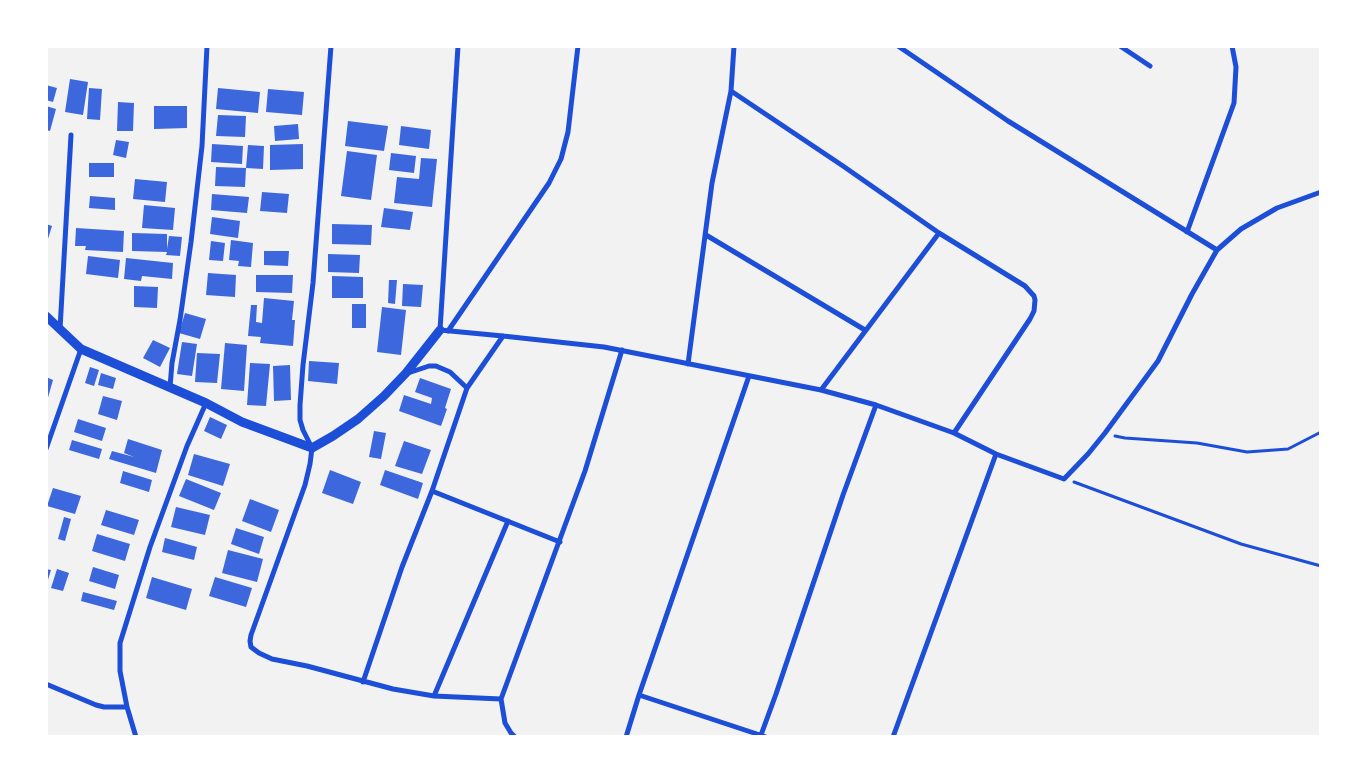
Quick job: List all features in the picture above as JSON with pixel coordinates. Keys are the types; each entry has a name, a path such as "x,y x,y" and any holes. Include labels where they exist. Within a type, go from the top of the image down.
{"street":[{"path":"170,387 202,146 207,46"},
{"path":"331,46 313,283 300,405 300,420 312,448 310,464 305,485 250,641 258,654 272,659 307,666 393,690 434,696 501,699"},
{"path":"444,331 458,46"},
{"path":"312,448 358,419 384,396 444,331 549,183 561,159 568,132 578,46"},
{"path":"688,364 712,183 732,91 734,46"},
{"path":"898,46 1008,121 1216,250"},
{"path":"1120,46 1150,66"},
{"path":"1187,232 1234,103 1236,67 1232,46"},
{"path":"732,91 938,233 1032,292 1035,300 1034,311 1030,319 954,433"},
{"path":"60,329 71,135"},
{"path":"444,331 622,350 821,390 876,405 954,433 996,454 1064,479 1105,434 1158,360 1216,250 1241,228 1277,208 1321,192"},
{"path":"821,390 938,233"},
{"path":"706,235 865,330"},
{"path":"46,316 81,350 206,403 242,422 312,448"},
{"path":"363,682 402,567 432,490 467,388 503,336"},
{"path":"46,449 81,350"},
{"path":"515,737 505,723 501,699 560,542 596,438 622,350"},
{"path":"406,373 429,366 436,366 450,372 467,388"},
{"path":"626,737 749,376"},
{"path":"136,737 120,671 120,643 150,547 187,446 206,403"},
{"path":"639,695 763,736 843,495 876,405"},
{"path":"893,737 996,454"},
{"path":"432,490 560,542"},
{"path":"434,696 508,522"},
{"path":"46,684 96,705 104,707 127,706"}],"path":[{"path":"1105,434 1125,438 1197,442 1247,452 1288,448 1321,432"},
{"path":"1064,479 1241,544 1321,566"}],"building":[{"path":"70,79 88,82 83,115 65,112"},
{"path":"46,85 57,88 53,102 46,100"},
{"path":"89,88 102,89 100,120 87,119"},
{"path":"218,88 260,92 258,113 216,109"},
{"path":"268,89 304,92 302,115 266,112"},
{"path":"118,102 134,103 133,131 117,131"},
{"path":"46,106 56,109 50,131 46,130"},
{"path":"154,106 187,106 187,128 154,129"},
{"path":"218,115 246,116 245,137 216,136"},
{"path":"348,121 388,126 384,151 345,146"},
{"path":"298,124 299,139 275,141 274,126"},
{"path":"401,126 431,130 429,149 399,145"},
{"path":"116,140 129,142 126,158 113,155"},
{"path":"212,144 243,146 242,164 211,162"},
{"path":"303,144 303,169 270,170 270,145"},
{"path":"248,145 264,146 263,169 246,168"},
{"path":"347,151 377,155 371,200 341,196"},
{"path":"391,153 416,156 414,173 389,170"},
{"path":"421,158 437,159 432,207 394,203 397,177 419,179"},
{"path":"89,163 114,163 114,177 89,177"},
{"path":"216,167 246,168 245,187 215,186"},
{"path":"135,179 167,182 165,202 133,199"},
{"path":"262,192 289,194 287,213 260,211"},
{"path":"212,194 249,197 247,213 211,210"},
{"path":"90,196 115,198 115,210 89,208"},
{"path":"144,205 175,208 173,230 142,228"},
{"path":"384,208 413,212 410,230 381,227"},
{"path":"212,217 240,221 238,238 210,234"},
{"path":"46,224 52,226 47,242 46,242"},
{"path":"332,224 372,225 371,245 332,244"},
{"path":"76,228 124,231 123,252 85,250 86,246 75,246"},
{"path":"132,233 167,234 167,249 169,236 182,237 180,256 166,255 167,252 132,251"},
{"path":"231,240 253,243 251,267 238,266 239,261 229,260"},
{"path":"211,241 225,243 223,261 209,260"},
{"path":"264,251 289,251 288,266 264,265"},
{"path":"328,254 360,255 359,273 328,272"},
{"path":"88,256 120,260 118,278 86,274"},
{"path":"126,258 173,263 172,279 142,276 141,281 124,279"},
{"path":"208,273 236,275 235,297 206,295"},
{"path":"256,275 293,275 292,293 256,292"},
{"path":"332,276 363,277 363,298 332,298"},
{"path":"389,280 397,280 395,304 388,303"},
{"path":"403,284 423,285 421,307 402,306"},
{"path":"134,286 158,287 157,308 134,307"},
{"path":"264,298 294,301 292,320 295,320 293,346 260,343 261,337 248,336 251,305 257,305 256,322 262,323"},
{"path":"352,304 366,304 366,328 352,328"},
{"path":"382,307 406,310 401,355 377,352"},
{"path":"185,313 206,319 200,339 179,333"},
{"path":"153,340 170,348 160,367 143,358"},
{"path":"182,342 197,344 192,376 177,374"},
{"path":"225,343 247,345 244,391 221,389"},
{"path":"197,353 220,354 217,383 195,382"},
{"path":"309,361 339,363 337,384 308,381"},
{"path":"250,363 270,364 266,406 247,405"},
{"path":"290,365 291,400 274,401 273,366"},
{"path":"90,367 99,370 94,386 85,383"},
{"path":"101,373 116,378 113,389 98,385"},
{"path":"46,377 53,380 47,401 46,401"},
{"path":"420,378 451,389 441,426 399,411 404,395 431,404 432,398 415,392"},
{"path":"103,396 122,401 117,420 98,414"},
{"path":"210,417 227,425 221,439 204,431"},
{"path":"78,419 106,428 102,441 74,432"},
{"path":"374,431 386,433 381,459 369,457"},
{"path":"128,439 162,450 156,473 109,459 112,451 134,457 124,453"},
{"path":"72,440 102,449 99,459 69,450"},
{"path":"404,441 431,450 422,474 395,466"},
{"path":"194,454 230,464 223,486 188,475"},
{"path":"330,470 361,482 353,504 322,493"},
{"path":"385,470 423,483 418,499 380,485"},
{"path":"123,471 152,480 149,492 120,483"},
{"path":"186,479 221,493 214,510 179,496"},
{"path":"53,488 81,496 75,514 47,506"},
{"path":"250,499 279,510 271,532 242,521"},
{"path":"176,507 210,515 205,535 171,527"},
{"path":"106,510 139,520 134,535 101,525"},
{"path":"64,517 71,519 65,541 58,539"},
{"path":"236,528 264,537 259,554 231,544"},
{"path":"97,534 130,544 125,561 92,551"},
{"path":"165,538 197,547 194,560 162,552"},
{"path":"228,550 263,559 257,582 222,573"},
{"path":"93,567 119,575 115,589 89,581"},
{"path":"46,569 51,570 47,583 46,583"},
{"path":"57,569 69,573 63,591 51,588"},
{"path":"152,577 192,589 186,610 146,598"},
{"path":"215,577 252,588 246,607 209,596"},
{"path":"83,592 117,601 114,610 81,601"}]}
